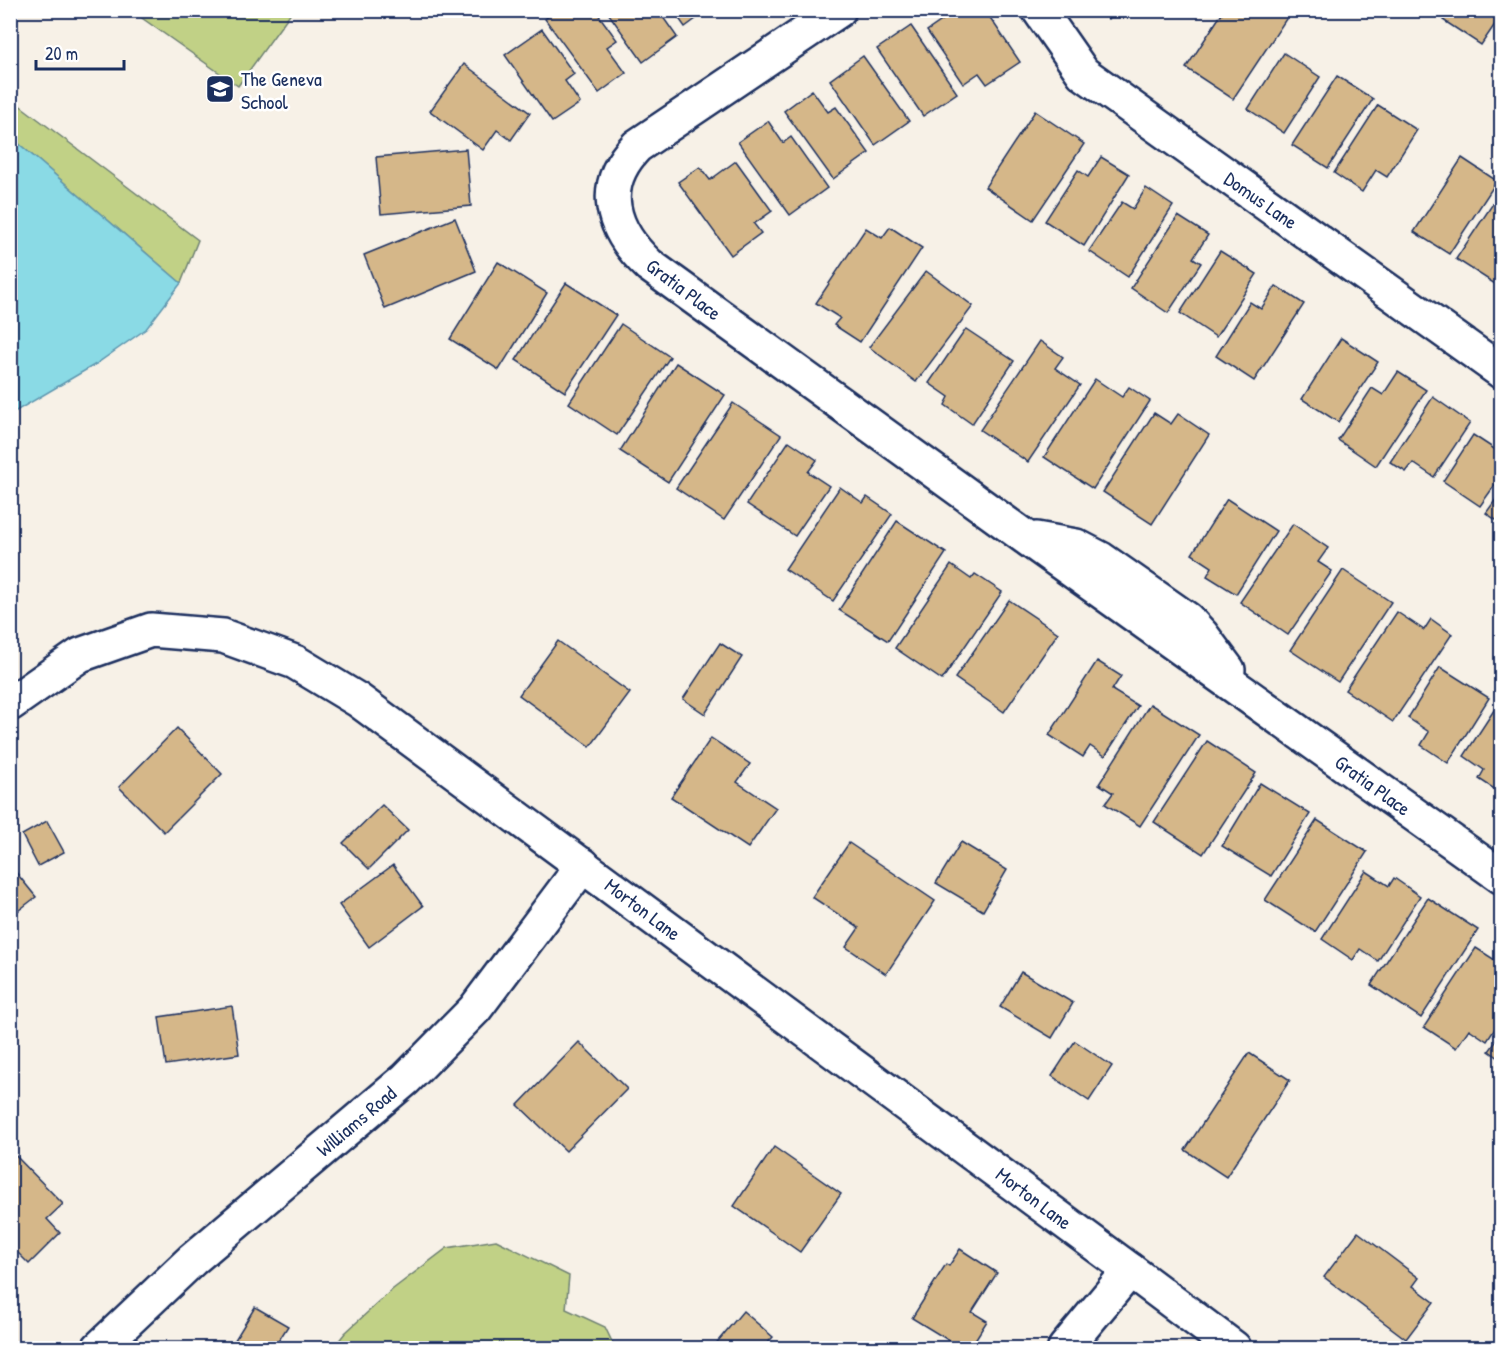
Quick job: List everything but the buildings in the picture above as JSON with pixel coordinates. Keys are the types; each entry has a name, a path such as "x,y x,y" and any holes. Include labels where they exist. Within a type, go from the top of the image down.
{"street":[{"name":"Gratia Place","path":"839,10 638,146 624,163 615,182 612,198 615,216 627,240 650,265 1025,537 1502,877"},
{"name":"Domus Lane","path":"1039,10 1073,60 1089,78 1502,372"},
{"name":"Morton Lane","path":"10,704 80,655 151,630 223,636 295,662 358,700 1234,1348"},
{"name":"Williams Road","path":"99,1348 192,1260 406,1079 475,1009 583,865"},
{"path":"1065,1348 1130,1270"}],"green space":[{"path":"132,11 292,11 238,86"},
{"path":"10,98 198,240 181,283 11,137"},
{"path":"496,1240 569,1276 566,1309 605,1327 615,1348 333,1348 345,1333 393,1289 447,1248"}],"water":[{"path":"11,137 181,283 146,329 96,364 11,414"}],"place":[{"name":"The Geneva School","path":"220,89"}]}
